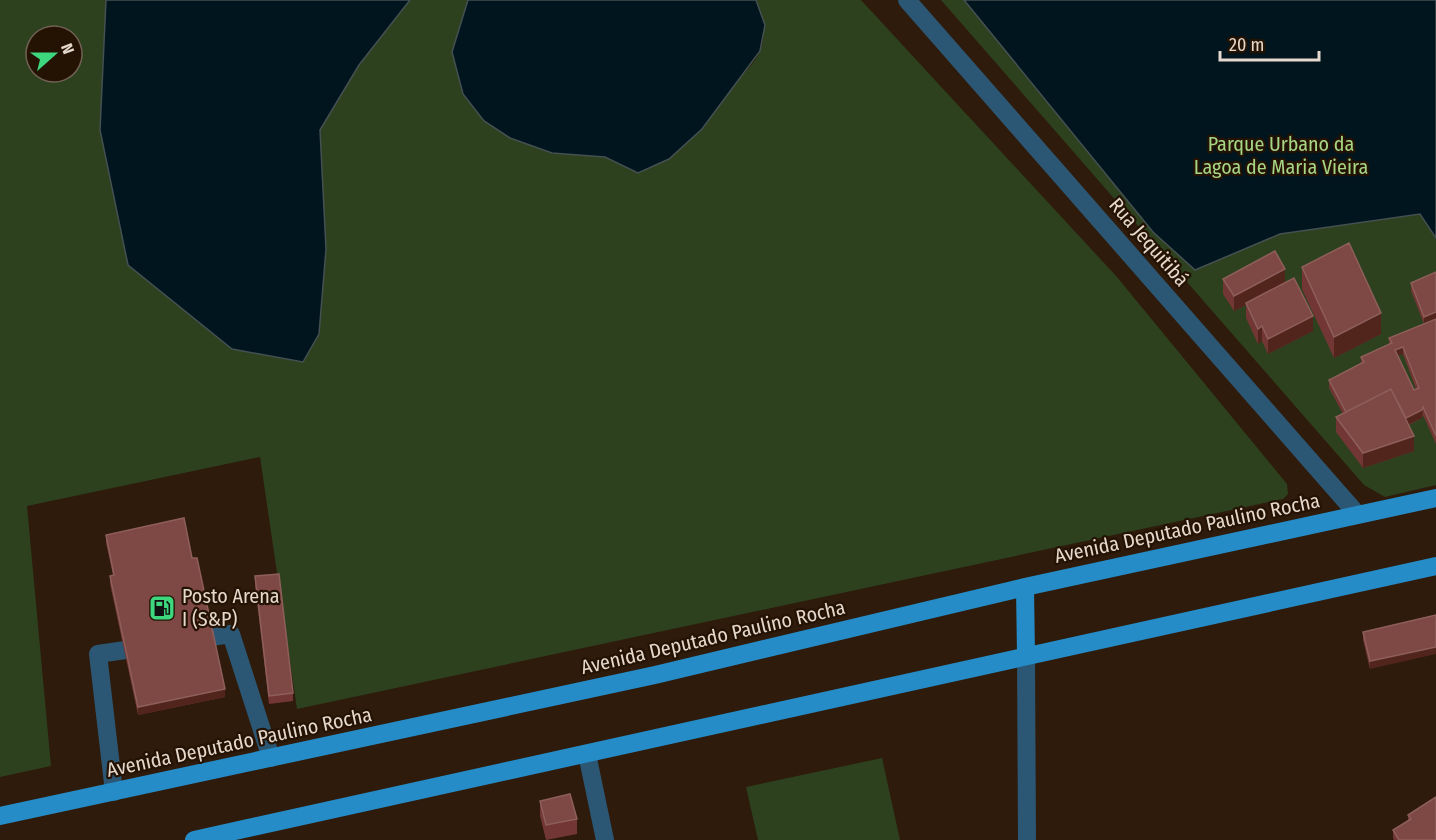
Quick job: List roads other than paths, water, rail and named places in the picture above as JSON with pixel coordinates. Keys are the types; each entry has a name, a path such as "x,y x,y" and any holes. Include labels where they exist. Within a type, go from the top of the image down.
{"main road":[{"name":"Avenida Deputado Paulino Rocha","path":"0,816 656,675 1025,586 1436,498"},
{"path":"194,840 1436,566"},
{"path":"1025,586 1026,655"}],"street":[{"name":"Rua Jequitibá","path":"907,0 1357,514"},
{"path":"114,792 98,654 231,634 271,758"},
{"path":"1026,655 1027,840"},
{"path":"587,754 605,840"}],"water":[{"path":"106,0 410,0 359,65 320,130 326,249 319,334 303,362 232,349 128,265 100,130"},
{"path":"468,0 756,0 765,25 760,51 702,129 669,159 638,173 605,157 552,153 510,138 484,121 463,94 452,52"},
{"name":"Parque Urbano da Lagoa de Maria Vieira","path":"964,0 1436,0 1436,238 1420,214 1280,234 1195,270 1153,232"}],"place":[{"name":"Posto Arena I (S&P)","path":"162,608"}]}
